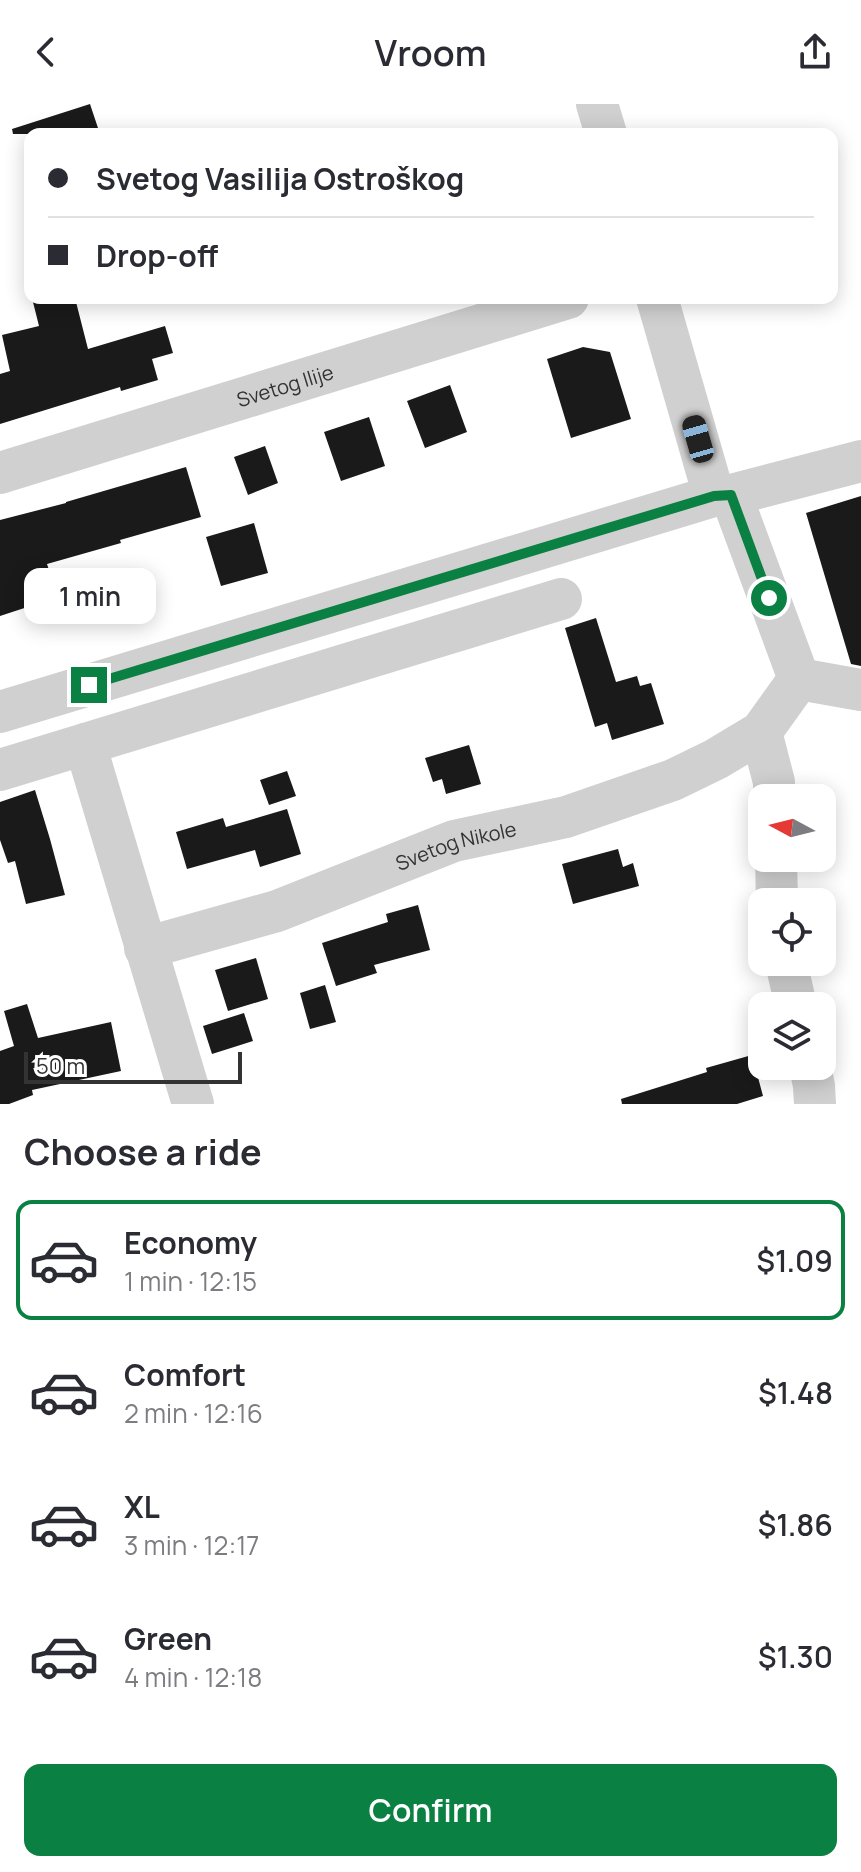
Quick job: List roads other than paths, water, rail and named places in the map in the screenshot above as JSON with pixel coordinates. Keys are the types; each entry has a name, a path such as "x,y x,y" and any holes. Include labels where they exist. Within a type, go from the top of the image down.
{"street":[{"name":"Svetog Ilije","path":"0,473 549,304"},
{"path":"659,304 722,495 799,679 861,690"},
{"path":"0,712 722,495 861,461"},
{"path":"0,770 561,599"},
{"name":"Svetog Nikole","path":"145,948 277,911 454,841 566,817 673,780 761,732 799,679"},
{"path":"761,732 774,784"},
{"path":"85,744 189,1103"},
{"path":"813,1080 815,1104"}]}
